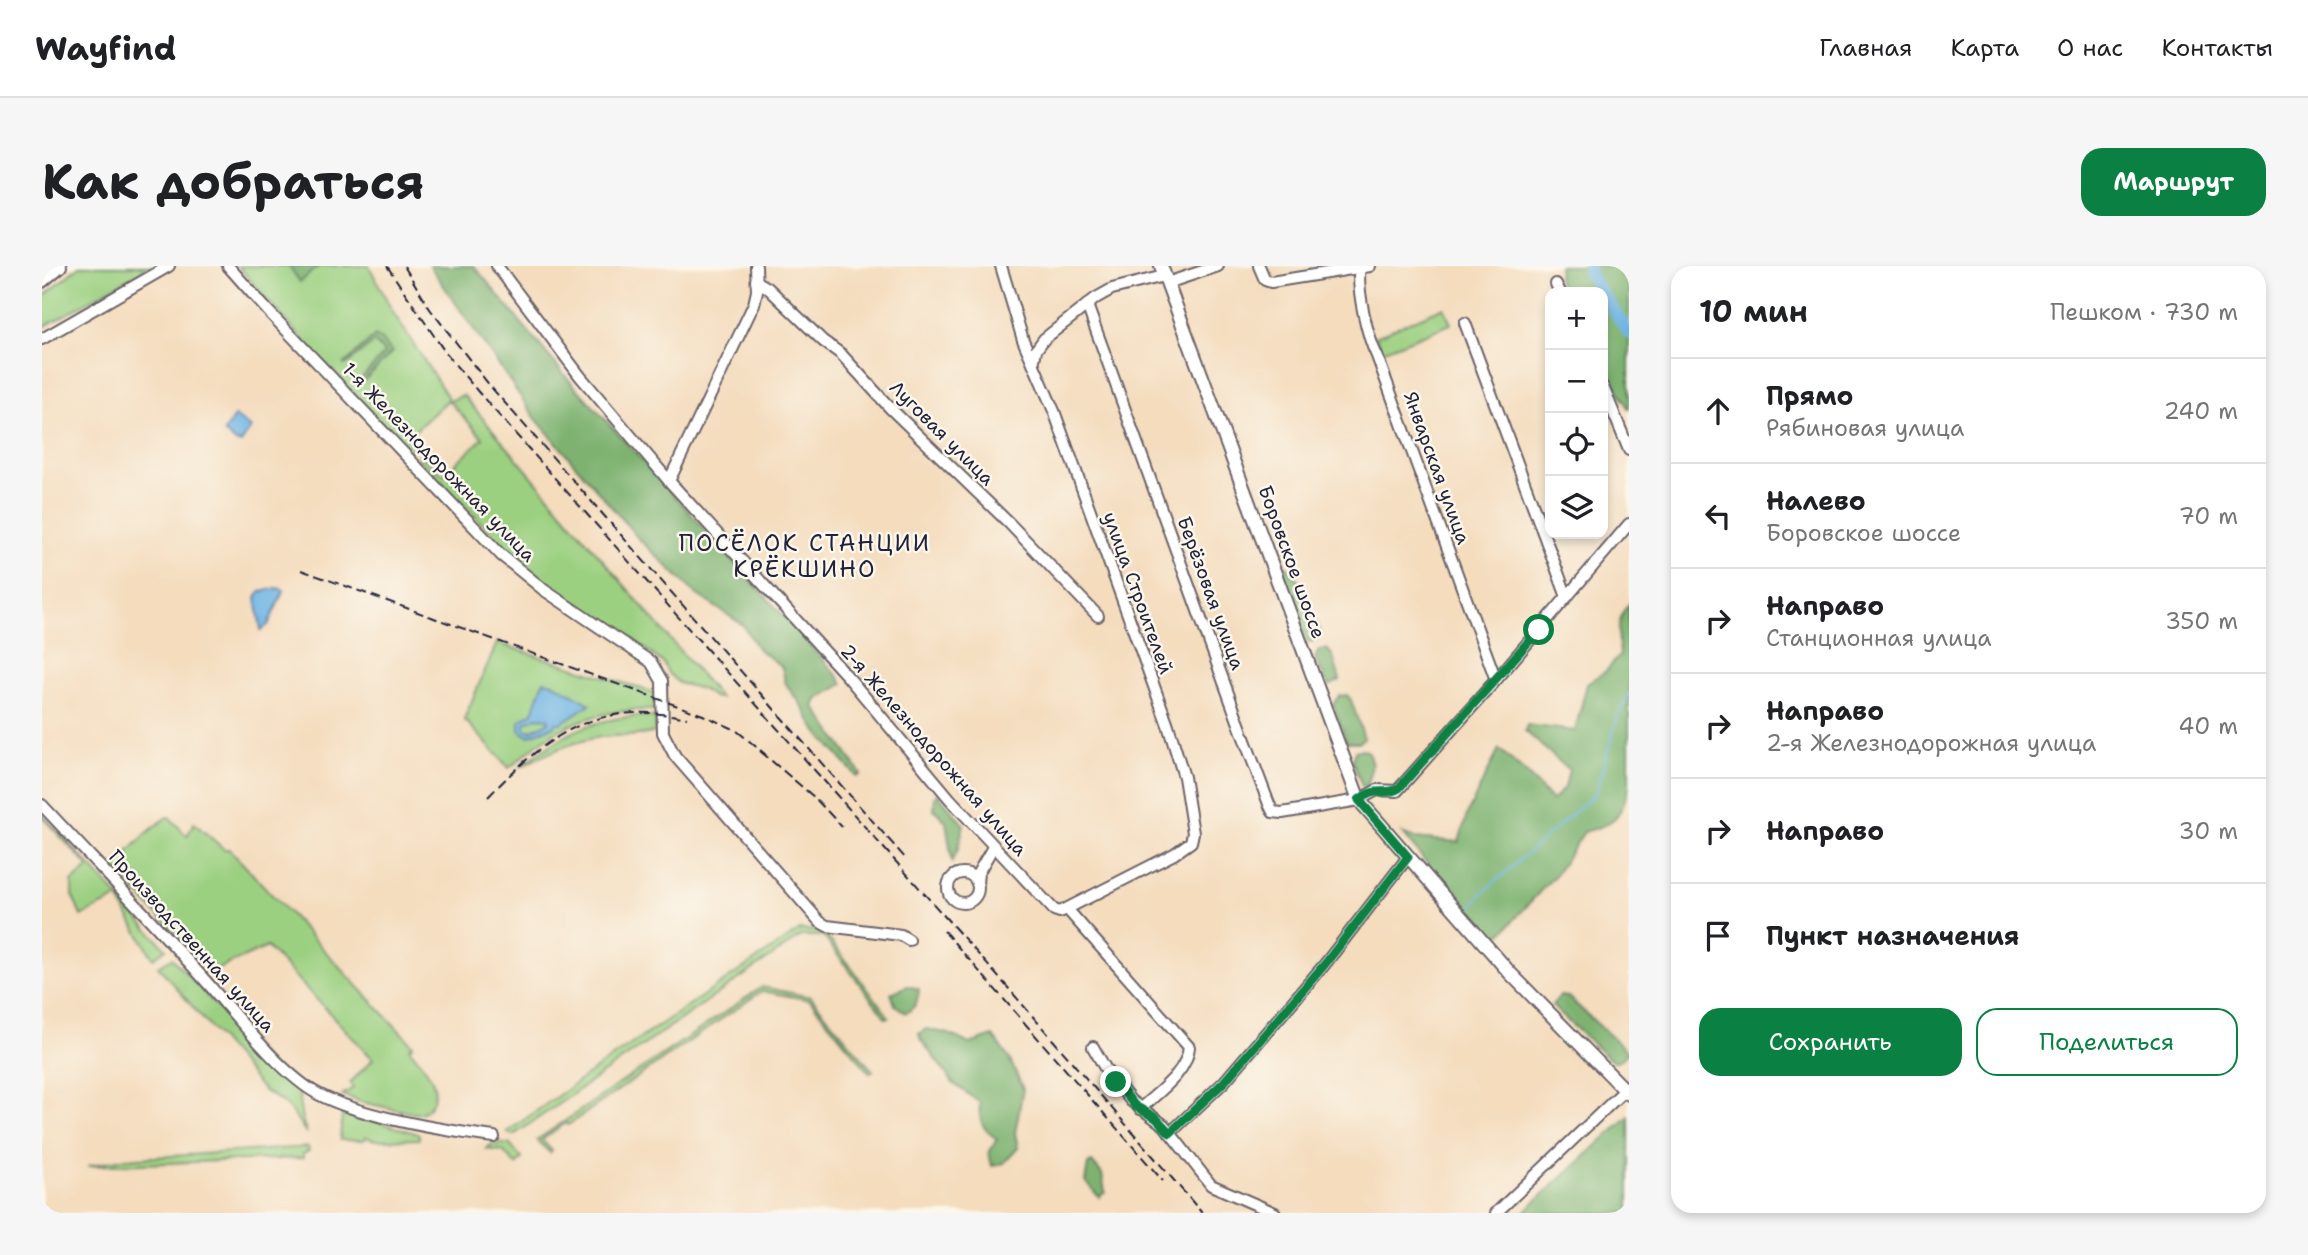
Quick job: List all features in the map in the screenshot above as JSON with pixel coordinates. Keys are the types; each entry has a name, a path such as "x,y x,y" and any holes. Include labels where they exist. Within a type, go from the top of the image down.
{"main road":[{"path":"42,281 60,266"},
{"name":"Боровское шоссе","path":"1164,275 1359,800 1510,973 1628,1090"}],"street":[{"path":"42,339 169,266"},
{"name":"1-я Железнодорожная улица","path":"228,266 500,555 544,590 651,662 662,681 663,733 675,756 820,922 827,926 901,935 909,940"},
{"name":"2-я Железнодорожная улица","path":"497,266 580,376 669,481 848,677 993,847 1054,910 1067,909"},
{"path":"669,481 754,304 756,266"},
{"name":"улица Строителей","path":"1001,266 1023,340 1034,360 1168,725 1185,783 1193,834 1191,842 1174,854 1067,909"},
{"path":"1034,360 1036,350 1044,339 1112,289 1164,275 1218,266"},
{"path":"1259,266 1265,280 1270,282 1363,267"},
{"name":"Январская улица","path":"1363,267 1359,278 1370,343 1496,680"},
{"name":"Луговая улица","path":"756,281 768,288 823,341 841,354 891,409 1009,523 1098,616"},
{"name":"Берёзовая улица","path":"1087,305 1271,809 1273,812 1282,813 1359,800"},
{"path":"1465,323 1567,597"},
{"path":"1608,399 1629,450"},
{"path":"1359,800 1377,790 1396,790 1496,680 1629,524"},
{"name":"Производственная улица","path":"42,805 176,947 270,1053 299,1080 321,1095 357,1109 410,1122 494,1137"},
{"path":"975,877 993,847"},
{"path":"1170,1133 1224,1082 1325,964 1408,857"},
{"path":"1067,909 1189,1047 1179,1072 1140,1109"},
{"path":"1093,1047 1130,1101 1156,1118 1213,1187 1275,1213"},
{"path":"1496,1213 1628,1090"}],"green space":[{"path":"79,266 150,266 42,328 42,298"},
{"path":"238,266 369,266 394,314 449,399 407,438 415,448 410,452 308,346"},
{"path":"289,266 319,266 300,282"},
{"path":"430,266 474,266 562,372 838,676 843,684 817,700 814,706 861,774 857,777 817,732 785,682 782,667 757,648 743,625 696,594 639,539 536,419"},
{"path":"1559,266 1629,266 1629,410 1608,371 1608,287 1562,287 1558,279"},
{"path":"1444,307 1451,324 1382,351 1376,336"},
{"path":"375,336 392,352 361,384 358,382 385,353 374,342 343,365"},
{"path":"463,395 720,698 715,698 702,689 679,683 668,673 663,663 616,626 583,609 527,569 417,458 420,454 443,475 483,438 449,401"},
{"path":"1286,566 1295,573 1321,632 1312,641 1307,642 1281,570"},
{"path":"1629,604 1629,786 1623,805 1610,822 1584,832 1556,874 1492,944 1403,834 1414,838 1459,842 1467,814 1499,749 1552,801 1565,787 1569,770 1525,731 1527,725 1575,731 1587,684 1607,670 1620,655 1620,621"},
{"path":"497,643 655,693 656,710 613,712 571,724 541,741 509,768 464,719"},
{"path":"1327,649 1333,656 1340,680 1331,685 1328,685 1315,658 1319,650"},
{"path":"1347,695 1364,738 1359,742 1347,742 1333,705 1339,696"},
{"path":"638,716 656,717 655,732 585,740 520,767 574,731 603,721"},
{"path":"1362,749 1368,752 1372,765 1366,788 1363,788 1352,761 1355,751"},
{"path":"938,794 964,825 952,861 946,822 934,809 935,796"},
{"path":"42,813 166,949 153,958 118,898 81,916 72,895 72,882 89,867 42,817"},
{"path":"167,817 187,836 194,823 224,849 229,849 413,1045 409,1048 434,1084 433,1100 426,1110 413,1113 361,1102 342,1095 353,1088 350,1083 373,1059 267,947 211,972 117,872 115,865"},
{"path":"800,930 823,931 889,1017 886,1018 823,936 801,936 515,1134 507,1132 611,1058"},
{"path":"172,958 276,1071 290,1079 303,1093 299,1094 307,1134 289,1109 264,1091 158,966"},
{"path":"907,986 919,989 916,1004 906,1013 895,1005 891,993"},
{"path":"762,987 811,997 873,1071 870,1073 810,1000 762,991 568,1125 566,1123 542,1140 552,1151 550,1153 537,1140"},
{"path":"1560,996 1568,997 1628,1052 1622,1059 1613,1062 1557,1011 1552,1005"},
{"path":"926,1029 949,1034 970,1044 993,1036 1010,1060 1023,1089 1015,1133 1018,1148 1004,1163 992,1166 989,1153 997,1139 982,1124 980,1103 953,1083 921,1040 919,1034"},
{"path":"344,1112 419,1134 419,1139 375,1140 366,1137 364,1140 340,1140"},
{"path":"1629,1116 1629,1213 1523,1213"},
{"path":"492,1144 509,1144 522,1158 516,1165 503,1151 486,1149"},
{"path":"308,1147 309,1151 303,1154 303,1158 87,1166 123,1159"},
{"path":"1092,1162 1102,1174 1105,1192 1099,1197 1085,1181 1088,1164"}],"water":[{"path":"235,416 251,428 241,443 237,443 224,432"},
{"path":"277,588 284,590 268,625 261,630 256,598 259,592"},
{"path":"544,681 553,683 590,704 561,723 555,723 554,726 528,736 520,730 520,721 533,712","holes":["537,717 548,719 549,722 530,731 525,728 525,723"]}],"waterway":[{"path":"1589,266 1589,274 1598,287"},
{"path":"1608,302 1629,333"},
{"path":"1468,912 1480,895 1595,794 1619,713 1629,694"}],"railway":[{"path":"387,266 447,355 480,394 1010,990 1202,1213"},
{"path":"404,266 430,309 490,386 906,859"},
{"path":"301,570 703,715 736,730 766,755"},
{"path":"488,797 532,755 576,727 600,718 626,713 655,713 687,718"},
{"path":"760,751 814,797 842,827"},
{"path":"944,931 1163,1181"}],"district":[{"name":"ПОСЁЛОК СТАНЦИИ КРЁКШИНО","path":"805,556"}],"route":[{"path":"1116,1082 1135,1106 1156,1118 1170,1133 1224,1082 1325,964 1408,857 1359,800 1377,790 1394,792 1399,788 1539,630"}]}
